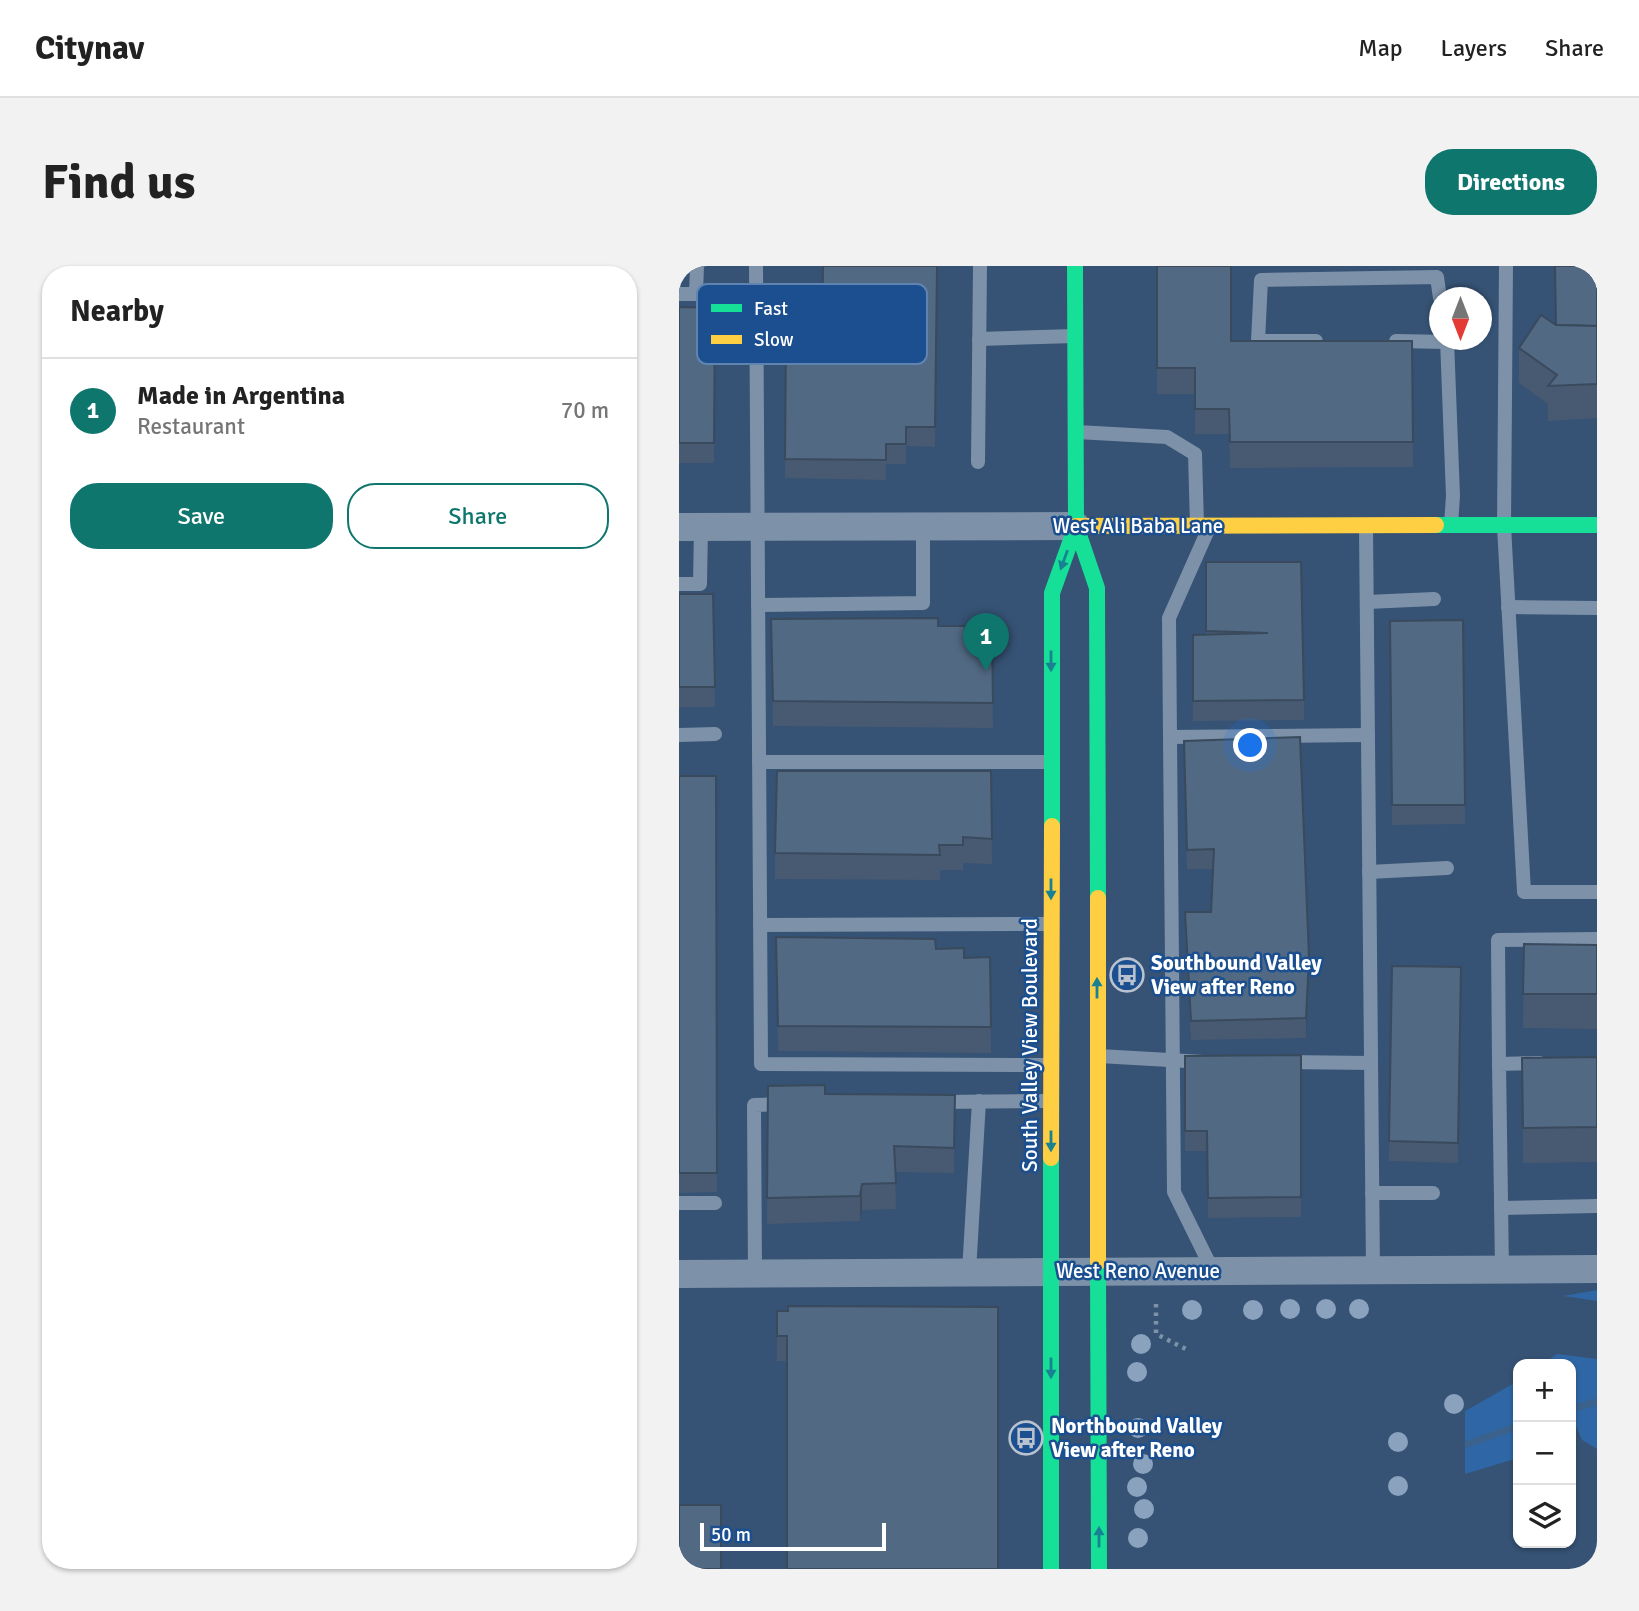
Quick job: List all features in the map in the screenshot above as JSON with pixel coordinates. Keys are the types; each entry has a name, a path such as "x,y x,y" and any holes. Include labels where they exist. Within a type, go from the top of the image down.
{"main road":[{"name":"South Valley View Boulevard","path":"1075,266 1076,526 1097,588 1099,1569"},
{"name":"West Ali Baba Lane","path":"1076,526 1597,525"},
{"name":"South Valley View Boulevard","path":"1051,1569 1052,593 1076,526"}],"street":[{"name":"West Ali Baba Lane","path":"690,527 1076,526"},
{"name":"West Reno Avenue","path":"679,1273 1597,1269"}],"lane":[{"path":"679,294 696,294 697,266"},
{"path":"756,266 756,284"},
{"path":"978,463 979,266"},
{"path":"1506,266 1504,526 1524,892 1597,892"},
{"path":"1326,341 1258,341 1261,280 1437,277 1438,287"},
{"path":"979,339 1075,336"},
{"path":"1380,341 1429,341"},
{"path":"1447,350 1453,496 1450,526"},
{"path":"756,364 761,1064 1051,1065"},
{"path":"1076,432 1167,437 1195,454 1203,526 1169,618 1174,1192 1213,1271"},
{"path":"1366,526 1373,1271"},
{"path":"679,584 700,584 690,527"},
{"path":"758,605 923,603 923,527"},
{"path":"1367,602 1434,599"},
{"path":"1508,607 1597,608"},
{"path":"679,735 715,734"},
{"path":"1170,737 1368,735"},
{"path":"758,762 1051,762"},
{"path":"1369,872 1447,868"},
{"path":"759,925 1051,924"},
{"path":"1502,1270 1498,940 1597,939"},
{"path":"1097,1056 1226,1062"},
{"path":"1265,1062 1371,1063"},
{"path":"1499,1064 1555,1063"},
{"path":"969,1272 979,1101"},
{"path":"926,1102 1051,1101"},
{"path":"755,1273 754,1105 807,1104"},
{"path":"1372,1193 1433,1193"},
{"path":"679,1203 715,1203"},
{"path":"1501,1208 1597,1206"}],"path":[{"path":"1156,1304 1156,1334 1186,1349"}],"shaded area":[{"path":"1597,1290 1597,1301 1563,1296"},
{"path":"1557,1354 1597,1359 1597,1449 1582,1440 1576,1426 1576,1359 1550,1359"},
{"path":"1513,1384 1513,1460 1465,1474 1465,1411"}],"building":[{"path":"823,266 937,266 935,427 906,427 906,444 886,444 886,460 785,459 786,364 927,364 927,284 823,284"},
{"path":"1157,266 1231,266 1231,341 1412,341 1413,442 1230,442 1229,409 1195,409 1195,368 1157,368"},
{"path":"1555,266 1597,266 1597,326 1556,325"},
{"path":"679,307 697,308 697,364 715,364 714,443 679,443"},
{"path":"1541,315 1556,325 1597,326 1597,384 1548,386 1557,375 1519,348"},
{"path":"1206,562 1301,562 1304,700 1193,701 1193,635 1268,633 1206,631"},
{"path":"679,594 713,594 715,687 679,687"},
{"path":"938,618 938,626 965,626 965,635 992,635 993,703 773,701 771,619"},
{"path":"1463,620 1465,805 1392,805 1390,621"},
{"path":"1300,737 1309,957 1306,1018 1191,1021 1185,912 1211,912 1214,849 1187,850 1184,741"},
{"path":"777,771 991,771 992,839 963,837 963,845 939,845 940,855 775,853"},
{"path":"679,776 716,776 717,1173 679,1173"},
{"path":"776,937 935,939 936,949 964,948 964,958 990,957 991,1027 778,1026"},
{"path":"1524,944 1597,945 1597,994 1523,994"},
{"path":"1392,966 1461,967 1458,1143 1389,1141"},
{"path":"1301,1055 1301,1197 1208,1198 1207,1131 1185,1131 1185,1056"},
{"path":"1597,1057 1597,1127 1523,1128 1522,1058"},
{"path":"825,1085 825,1094 955,1095 954,1148 894,1146 896,1183 862,1184 860,1196 767,1198 768,1086"},
{"path":"788,1306 998,1307 998,1569 787,1569 787,1336 777,1336 777,1311 788,1311"},
{"path":"679,1505 721,1505 721,1569 679,1569"}],"waterway":[{"path":"1576,1408 1597,1402"},
{"path":"1468,1444 1513,1428"}],"traffic: fast":[{"path":"1075,266 1076,526 1097,588 1098,898"},
{"path":"1436,525 1597,525"},
{"path":"1052,826 1052,593 1076,526"},
{"path":"1051,1158 1051,1569"},
{"path":"1098,1262 1099,1569"}],"traffic: slow":[{"path":"1076,526 1436,525"},
{"path":"1051,1158 1052,826"},
{"path":"1098,898 1098,1262"}],"place":[{"name":"Made in Argentina","path":"986,671"},
{"name":"Southbound Valley View after Reno","path":"1127,975"},
{"name":"Northbound Valley View after Reno","path":"1026,1438"}]}
